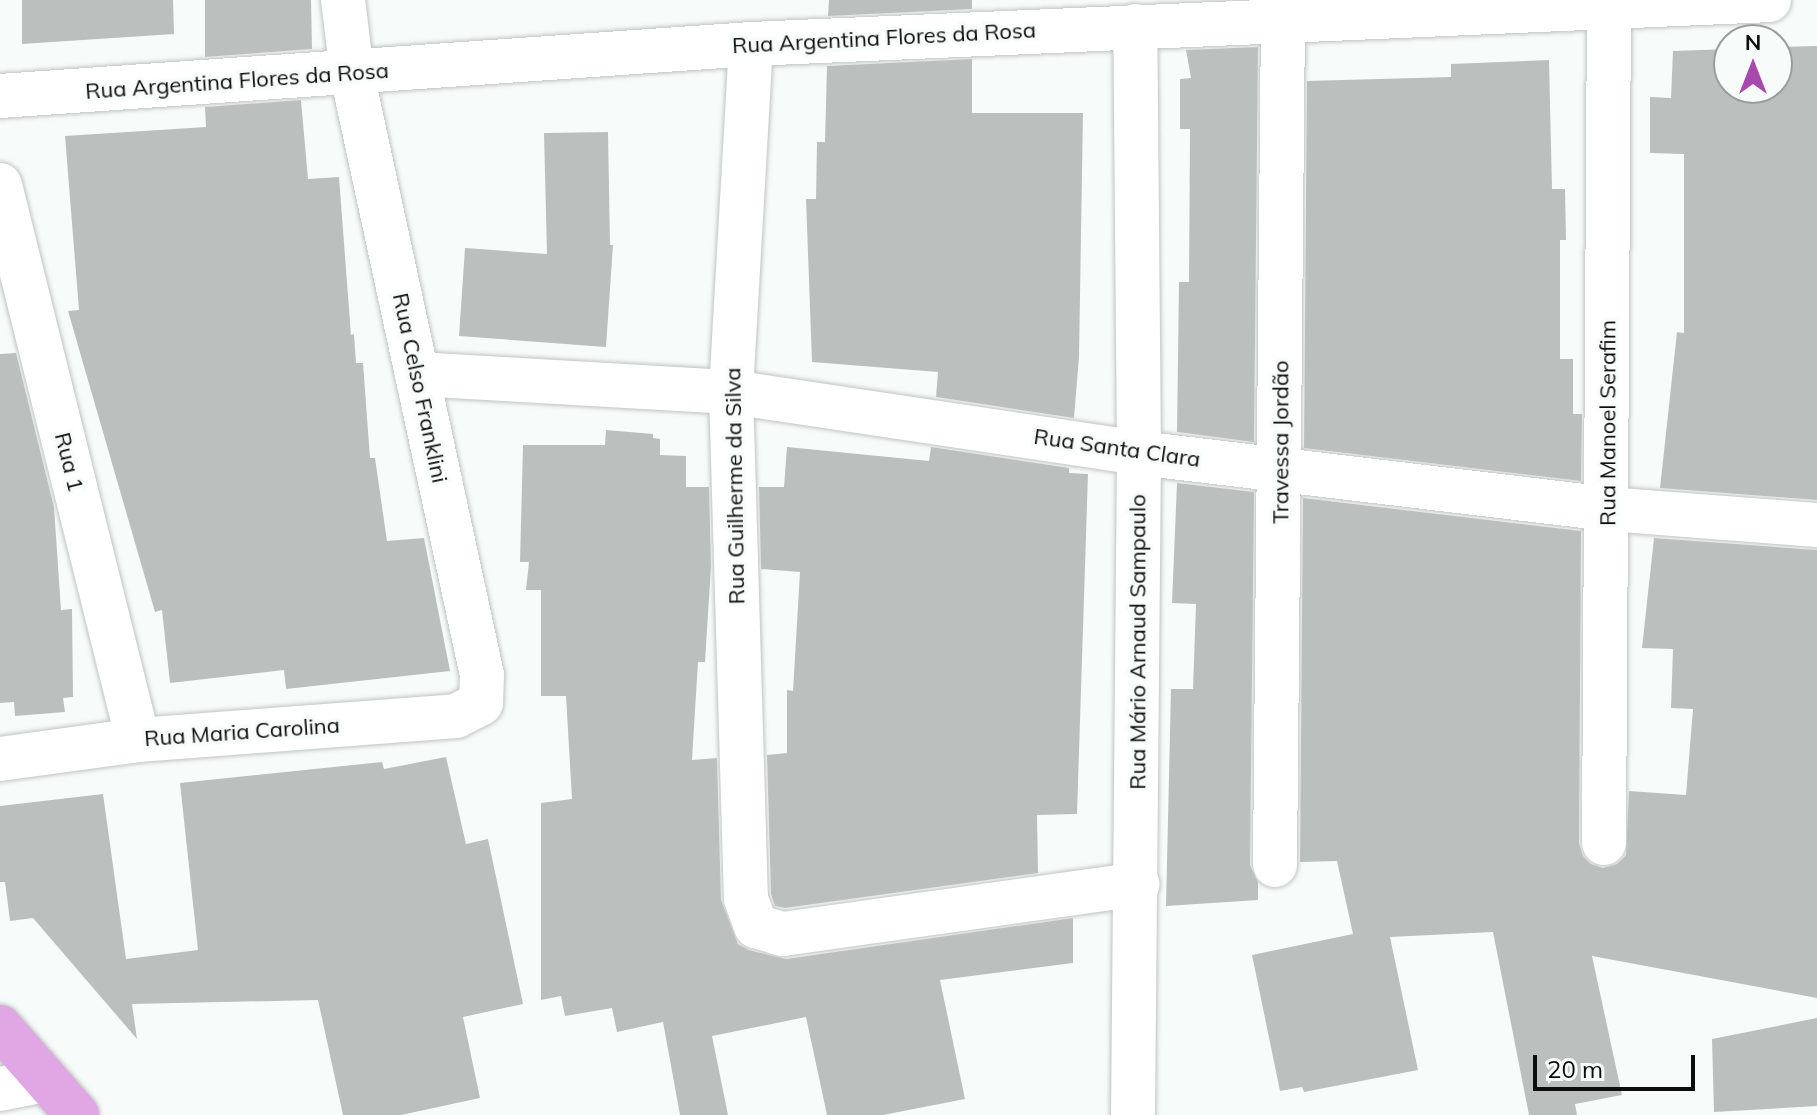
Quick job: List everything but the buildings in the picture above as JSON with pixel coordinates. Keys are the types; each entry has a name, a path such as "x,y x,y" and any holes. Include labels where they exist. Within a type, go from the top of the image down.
{"main road":[{"path":"0,1027 77,1115"}],"street":[{"name":"Rua Celso Franklini","path":"343,0 352,74 482,675 481,703"},
{"name":"Rua Argentina Flores da Rosa","path":"0,96 751,44 1609,4 1769,0"},
{"name":"Rua Manoel Serafim","path":"1604,843 1609,4"},
{"name":"Travessa Jordão","path":"1275,865 1283,19"},
{"name":"Rua Mário Arnaud Sampaulo","path":"1133,1115 1139,453 1135,26"},
{"name":"Rua Guilherme da Silva","path":"751,44 731,392 746,899 756,926 783,934 1137,884"},
{"name":"Rua 1","path":"0,185 138,740"},
{"name":"Rua Santa Clara","path":"417,374 731,392 1139,453 1608,509 1817,525"},
{"name":"Rua Maria Carolina","path":"0,759 138,740 456,716 481,703"},
{"path":"0,1089 45,1080"}]}
